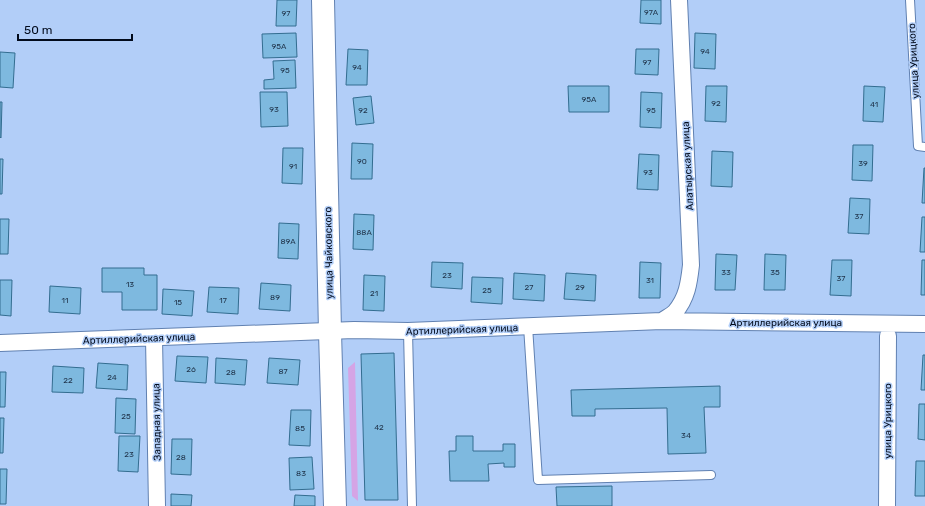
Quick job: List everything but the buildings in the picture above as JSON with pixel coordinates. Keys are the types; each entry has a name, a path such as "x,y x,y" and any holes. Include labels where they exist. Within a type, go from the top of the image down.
{"street":[{"name":"улица Чайковского","path":"323,0 335,506"},
{"name":"Алатырская улица","path":"662,321 674,313 683,301 688,287 691,265 679,0"},
{"name":"Артиллерийская улица","path":"0,343 354,330 408,331 662,321 925,324"},
{"name":"улица Урицкого","path":"887,506 888,336"},
{"name":"Западная улица","path":"154,338 157,506"}],"lane":[{"name":"улица Урицкого","path":"910,0 921,147"},
{"path":"528,326 538,480 710,475"},
{"path":"408,331 412,506"}],"shaded area":[{"path":"355,362 358,501 352,496 348,368"}]}
